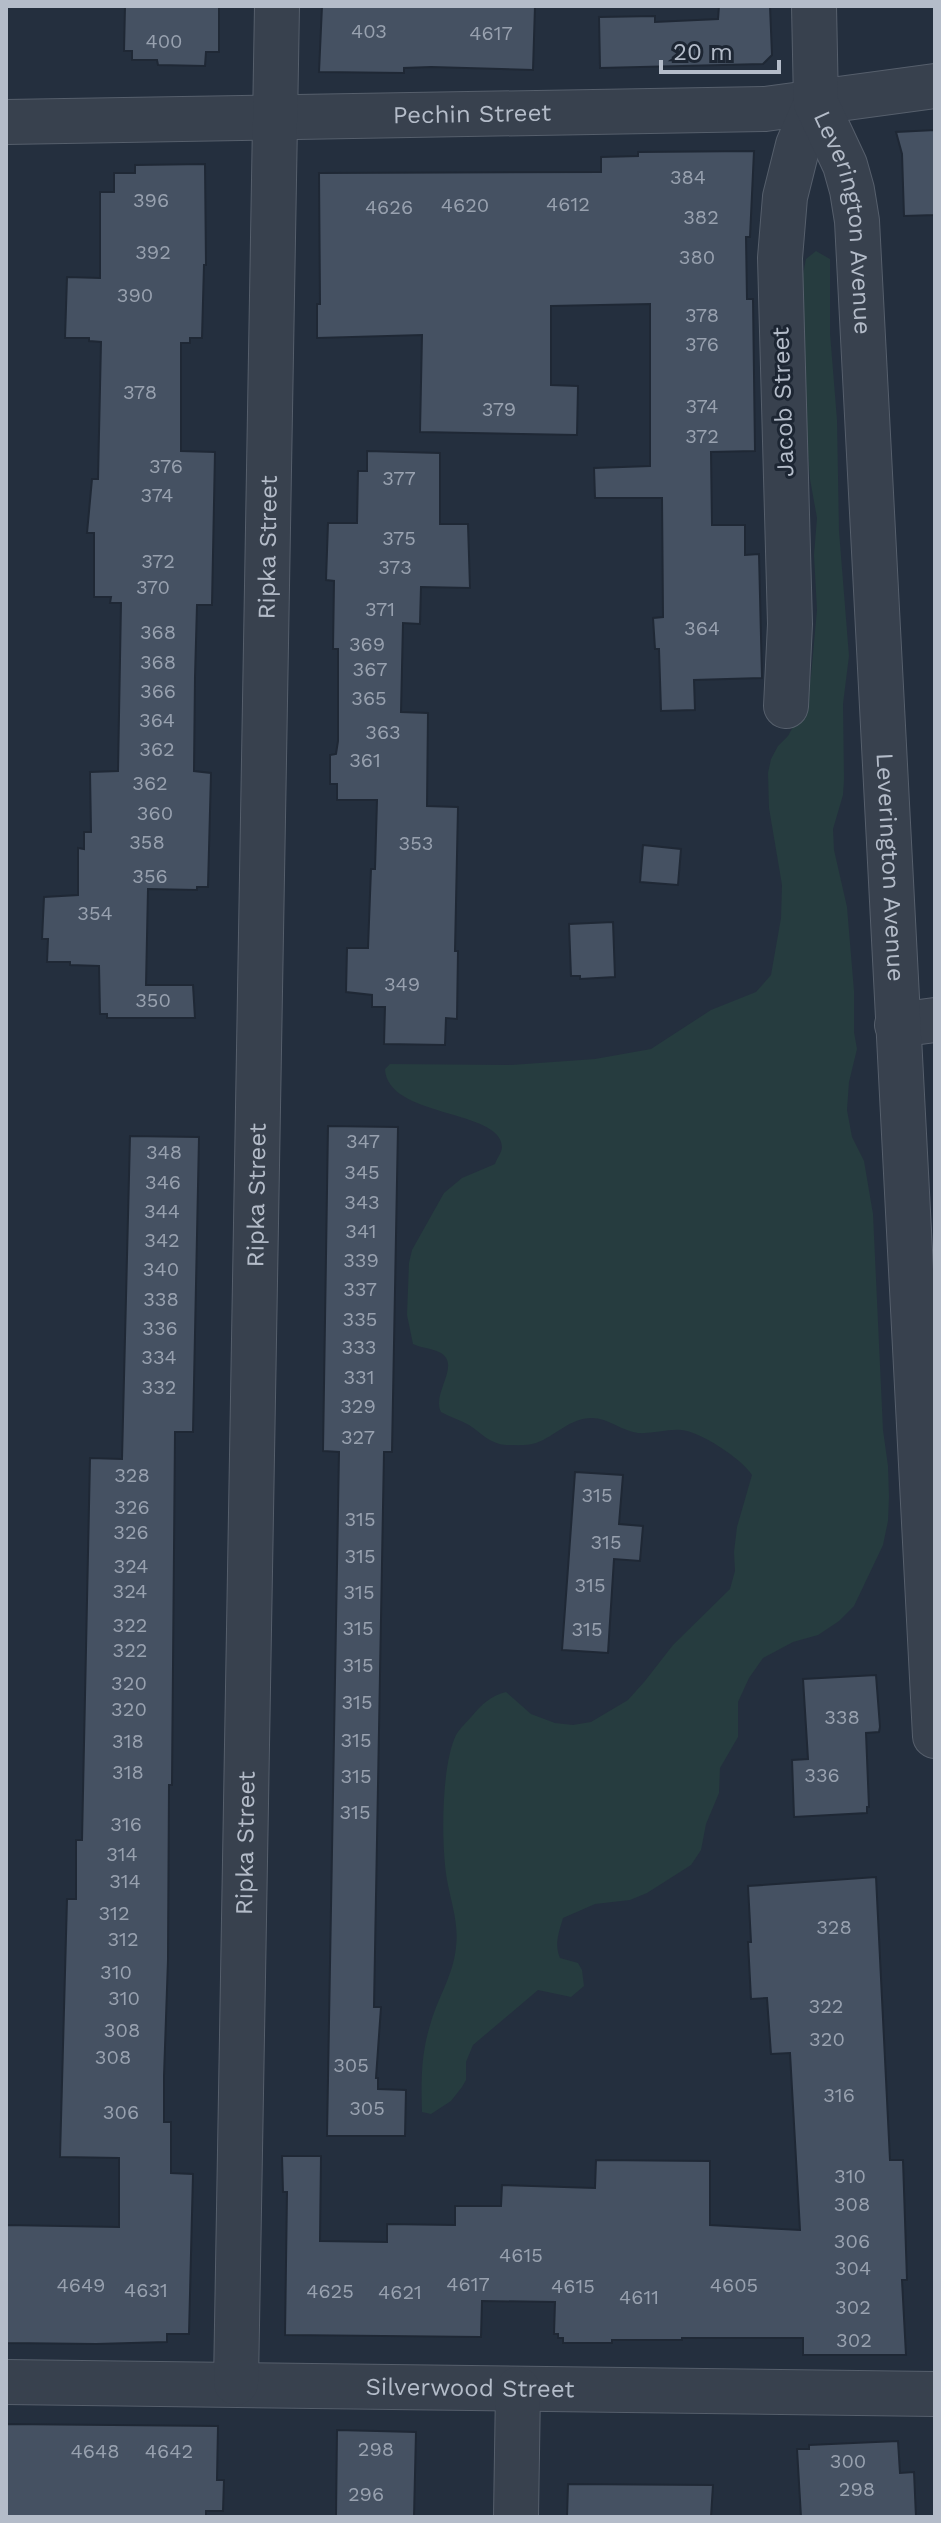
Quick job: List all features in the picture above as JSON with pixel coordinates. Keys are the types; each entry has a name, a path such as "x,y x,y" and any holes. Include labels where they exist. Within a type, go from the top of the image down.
{"street":[{"name":"Ripka Street","path":"236,2383 277,6"},
{"name":"Leverington Avenue","path":"814,6 816,103 845,165 857,221 916,1023 934,1715"},
{"name":"Pechin Street","path":"6,122 765,109 935,86"},
{"name":"Jacob Street","path":"786,706 790,624 780,258 785,197 798,145 816,103"},
{"name":"Silverwood Street","path":"6,2382 935,2394"},
{"path":"516,2517 518,2389"}],"green space":[{"path":"816,251 830,259 830,333 837,420 839,531 849,656 843,704 843,795 833,829 834,850 847,907 857,1049 849,1082 847,1110 852,1137 864,1161 873,1214 883,1430 888,1466 888,1521 883,1545 854,1606 818,1635 793,1642 763,1658 749,1678 738,1702 738,1737 720,1768 719,1793 706,1824 701,1850 691,1865 647,1893 630,1900 595,1904 563,1918 558,1953 560,1958 578,1963 584,1986 571,1997 538,1990 473,2045 466,2062 466,2080 462,2087 451,2101 431,2114 422,2112 423,2056 431,2022 452,1967 457,1938 445,1865 443,1827 447,1766 456,1735 483,1704 506,1692 531,1714 555,1723 573,1725 591,1722 628,1700 673,1645 730,1589 735,1571 737,1527 752,1475 720,1447 689,1432 638,1433 592,1418 569,1424 536,1443 506,1445 490,1440 469,1425 441,1412 440,1396 448,1364 446,1357 439,1352 413,1344 407,1315 409,1263 412,1250 444,1193 462,1178 495,1164 502,1147 497,1135 484,1126 404,1097 391,1085 385,1069 390,1064 511,1065 595,1059 651,1049 711,1010 756,992 771,975 781,918 782,885 769,808 768,773 778,746 788,736 805,705 817,610 814,555 817,518 810,479 800,346 802,279 806,259"}],"building":[{"path":"125,6 219,6 219,52 206,52 205,66 158,65 157,60 132,60 132,51 124,51"},
{"path":"322,6 535,6 533,70 431,67 404,68 404,73 319,72"},
{"path":"719,6 770,6 772,55 763,64 600,68 599,17 655,16 655,22 718,19"},
{"path":"935,130 935,215 904,216 902,154 896,132"},
{"path":"754,151 750,237 746,237 747,299 753,299 755,451 711,452 712,525 745,525 745,555 759,554 762,678 694,680 695,710 661,711 659,649 655,649 653,618 663,617 662,498 595,498 594,468 650,466 650,304 551,306 551,385 578,386 577,435 420,432 422,335 317,338 317,304 320,304 319,173 601,172 601,157 638,156 638,152"},
{"path":"205,164 206,265 202,338 190,338 190,343 181,343 181,451 215,452 212,605 197,605 195,677 194,771 211,773 208,887 197,887 197,890 148,889 146,985 193,985 195,1018 107,1018 107,1014 100,1014 99,966 47,962 48,939 42,939 44,897 78,895 78,848 84,849 84,832 91,832 90,772 118,771 121,603 110,603 111,597 94,597 94,533 87,533 92,479 98,479 101,342 89,341 89,338 65,338 67,277 100,278 100,192 114,192 114,173 135,173 135,165"},
{"path":"367,451 440,453 440,524 468,524 470,588 421,587 420,624 403,623 401,712 428,713 427,806 458,807 457,1019 446,1018 445,1045 384,1044 385,1007 372,1007 372,995 346,992 347,948 368,948 377,800 337,800 337,784 330,784 330,755 336,754 338,741 338,649 333,649 334,581 326,580 328,523 357,523 358,471 367,471"},
{"path":"643,845 681,849 678,885 640,882"},
{"path":"613,922 615,977 580,979 580,976 571,976 569,924"},
{"path":"328,1126 398,1127 392,1452 384,1452 374,2007 381,2007 376,2078 378,2089 406,2090 405,2136 327,2136 339,1452 323,1451"},
{"path":"130,1136 199,1137 193,1432 175,1432 172,1785 169,1785 164,2076 164,2122 171,2122 171,2173 193,2174 189,2334 167,2334 167,2342 6,2343 6,2225 119,2227 119,2158 60,2157 67,1899 76,1899 76,1840 82,1840 90,1458 122,1459"},
{"path":"575,1472 623,1475 619,1524 643,1526 640,1561 614,1559 608,1653 562,1650"},
{"path":"876,1675 880,1727 879,1732 866,1733 867,1813 794,1817 792,1760 808,1759 803,1679"},
{"path":"876,1877 890,2160 903,2160 907,2280 902,2280 906,2355 803,2355 803,2338 682,2338 563,2343 563,2338 554,2334 555,2302 482,2301 481,2337 285,2335 287,2192 283,2192 282,2156 321,2156 320,2241 387,2242 387,2224 455,2225 455,2206 501,2206 502,2185 595,2188 596,2160 710,2161 710,2225 800,2230 790,2053 771,2054 767,1998 751,1999 748,1886"},
{"path":"6,2424 218,2426 217,2480 224,2480 223,2511 206,2511 206,2516 6,2517"},
{"path":"337,2430 416,2432 414,2517 336,2517"},
{"path":"898,2441 900,2473 914,2472 916,2517 801,2517 797,2449 809,2449 809,2445"},
{"path":"568,2484 713,2485 711,2517 567,2517"}]}
